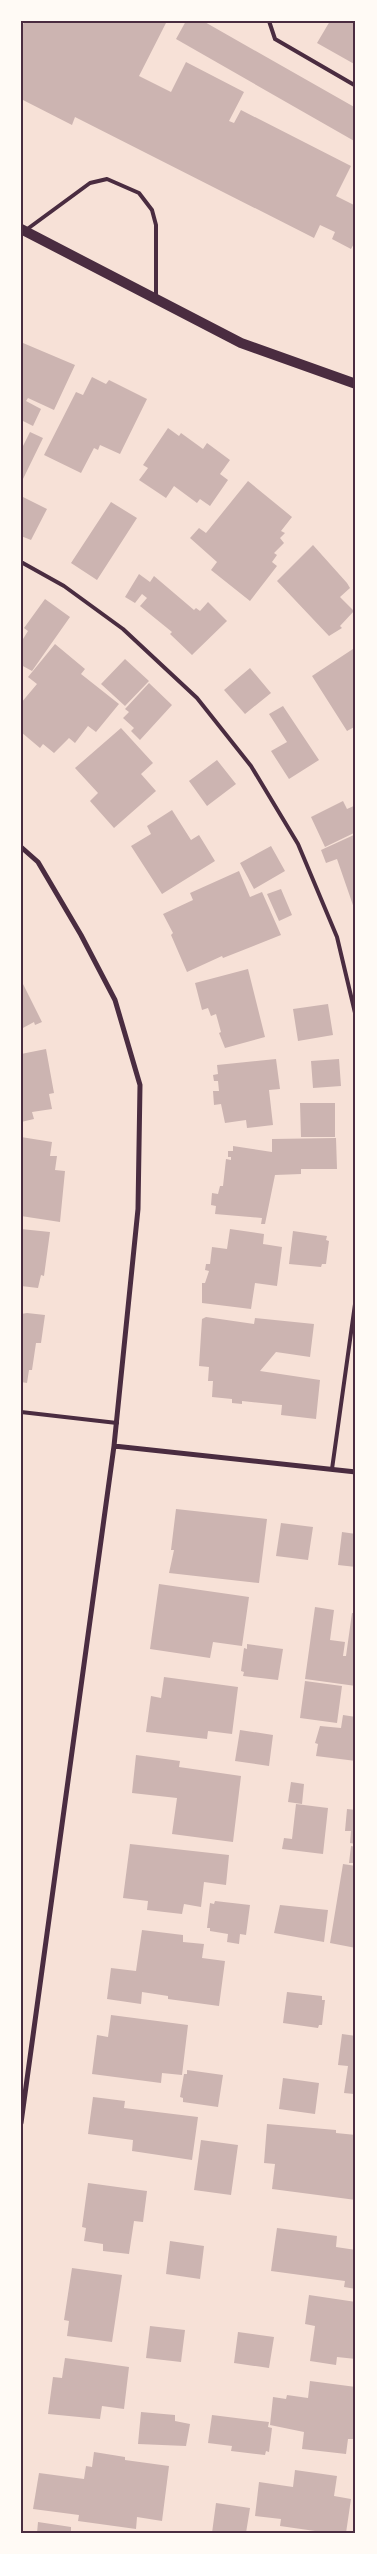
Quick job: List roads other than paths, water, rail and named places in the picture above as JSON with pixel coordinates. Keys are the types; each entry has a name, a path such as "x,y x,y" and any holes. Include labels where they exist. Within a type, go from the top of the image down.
{"main road":[{"path":"23,230 241,343 356,384"}],"street":[{"path":"21,847 38,862 81,935 115,1000 140,1085 138,1209 117,1423 21,2124"},
{"path":"114,1446 356,1472"}],"lane":[{"path":"270,21 275,39 356,86"},
{"path":"23,230 90,183 107,179 139,193 152,210 156,225 156,299"},
{"path":"21,562 64,586 123,629 197,698 251,766 298,844 333,928 356,1017"},
{"path":"332,1469 356,1297"},
{"path":"21,1412 117,1423"}]}
